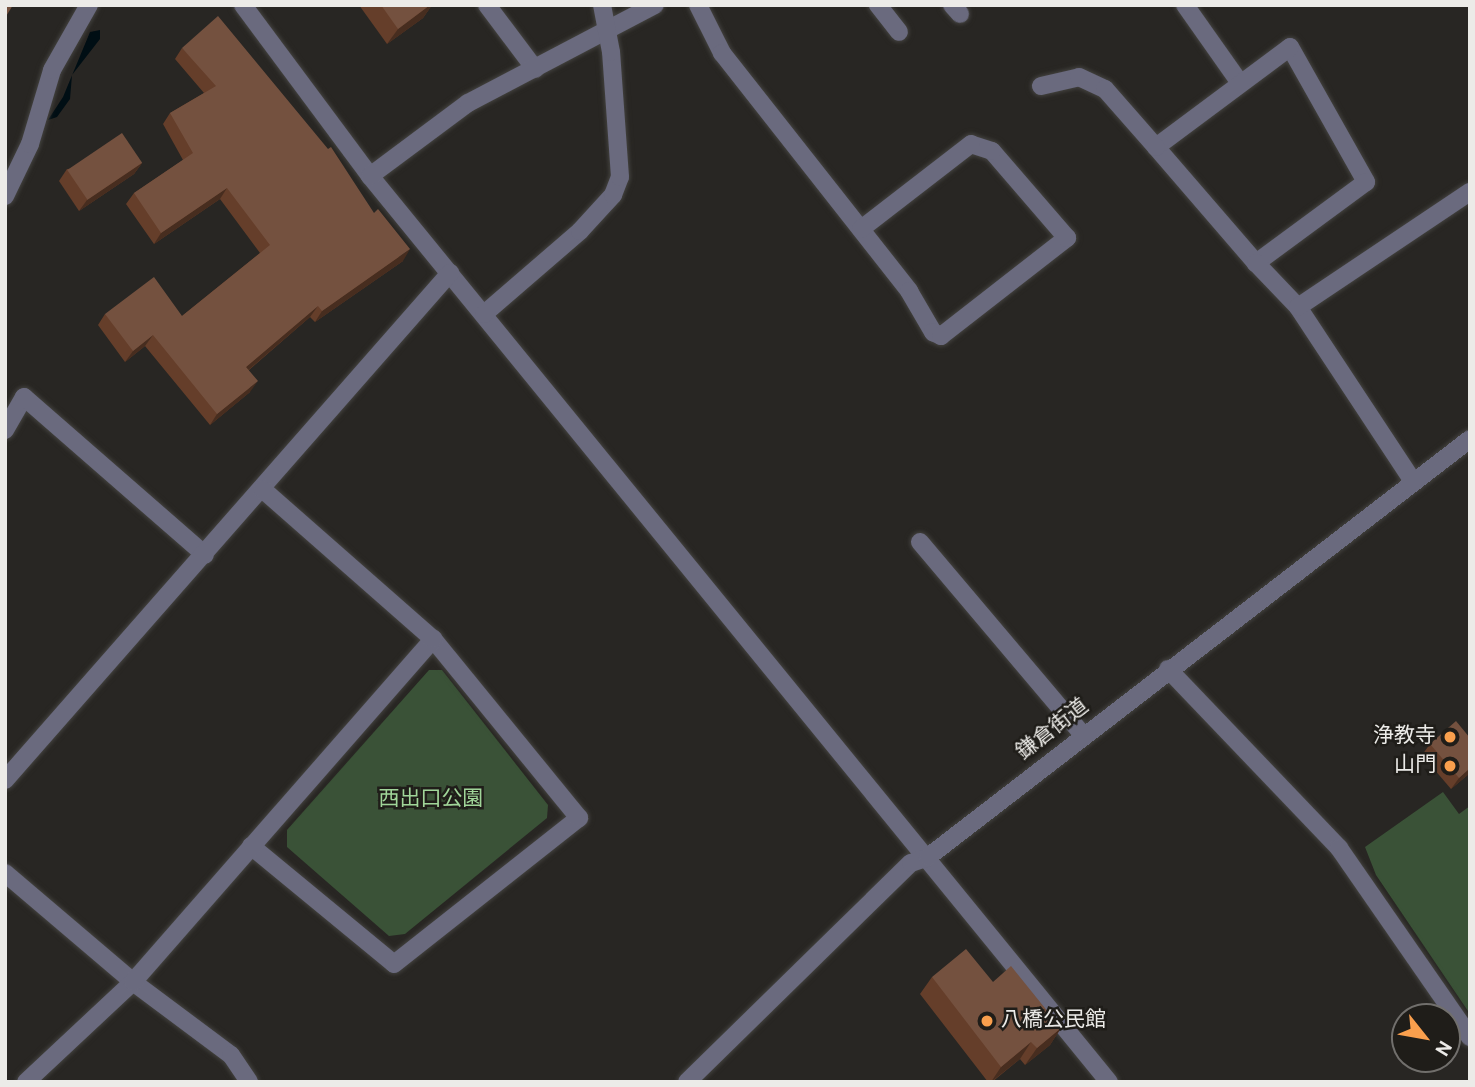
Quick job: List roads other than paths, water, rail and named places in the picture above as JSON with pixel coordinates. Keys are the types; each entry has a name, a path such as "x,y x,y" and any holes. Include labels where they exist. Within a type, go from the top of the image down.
{"street":[{"path":"5,196 30,144 52,70 89,5"},
{"path":"243,5 370,176 1109,1082"},
{"path":"487,5 535,69"},
{"path":"484,314 580,231 617,186 620,177 611,52 604,33 602,5"},
{"path":"370,176 468,103 655,5"},
{"path":"698,5 722,52 909,291 933,332 941,336 1067,237 992,151 971,144 861,229"},
{"path":"878,5 899,32"},
{"path":"1193,8 1240,83"},
{"path":"1156,146 1290,47 1366,182 1256,263"},
{"path":"1041,86 1079,77 1105,89 1256,263 1298,307 1412,480"},
{"path":"1298,307 1470,192"},
{"path":"5,780 450,273"},
{"path":"5,430 24,397 205,555"},
{"name":"鎌倉街道","path":"687,1082 911,863 928,857 1412,480 1470,439"},
{"path":"251,846 394,964 579,818 433,639 262,489"},
{"path":"920,542 1083,736"},
{"path":"26,1082 133,982 433,639"},
{"path":"1168,669 1339,848 1470,1037"},
{"path":"5,873 133,982 231,1055 249,1082"}],"place":[{"name":"浄教寺","path":"1450,737"},
{"name":"山門","path":"1450,766"},
{"name":"八橋公民館","path":"987,1021"}],"park label":[{"name":"西出口公園","path":"431,800"}]}
